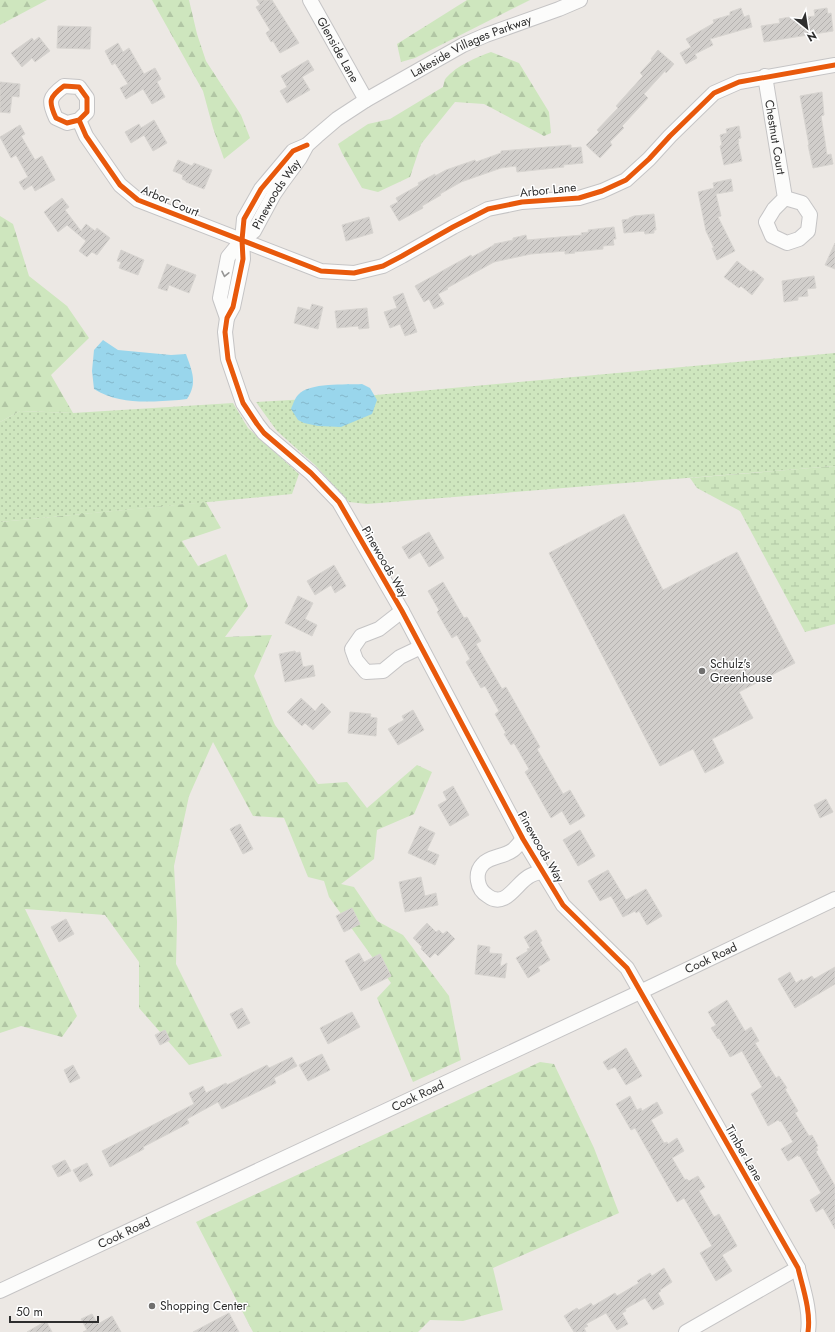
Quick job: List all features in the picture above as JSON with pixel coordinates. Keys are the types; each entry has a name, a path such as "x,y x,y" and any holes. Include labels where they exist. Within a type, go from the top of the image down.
{"street":[{"name":"Glenside Lane","path":"310,0 366,100"},
{"name":"Lakeside Villages Parkway","path":"366,100 412,73 469,43 580,0"},
{"name":"Arbor Lane","path":"242,240 321,271 354,273 383,266 453,226 488,209 522,202 579,198 602,191 626,180 649,159 714,93 739,82 835,64"},
{"name":"Chestnut Court","path":"765,76 785,198"},
{"name":"Pinewoods Way","path":"366,100 337,120 307,145 300,158 274,194 254,231 242,240 243,259 233,307 227,318 225,332 228,359 243,403 264,434 311,473 339,502 402,611 523,839 563,905 627,968 640,992"},
{"name":"Arbor Court","path":"79,120 86,136 120,185 138,200 242,240"},
{"name":"Pinewoods Way","path":"402,611 379,629 361,636 352,649 356,660 366,672 384,671 400,657 421,647"},
{"name":"Pinewoods Way","path":"523,839 513,850 482,864 478,874 478,884 484,893 492,899 501,900 511,895 528,877 542,871"},
{"name":"Cook Road","path":"0,1291 640,992 835,899"},
{"name":"Timber Lane","path":"640,992 798,1268 806,1301 809,1327 808,1332"},
{"path":"686,1332 798,1268"}],"green space":[{"path":"0,0 47,0 0,25"},
{"path":"152,0 189,0 197,34 206,61 241,115 250,138 224,159 213,128 203,91"},
{"path":"467,0 530,0 415,58 401,62 397,44"},
{"path":"491,52 519,63 549,112 551,133 544,136 484,104 455,102 421,144 410,177 378,192 362,188 338,144 368,124 390,119 443,87 446,78 461,66 473,59"},
{"path":"0,216 13,224 29,276 67,306 89,338 51,375 73,413 20,411 0,422"},
{"path":"835,353 835,466 367,504 349,502 315,465 277,431 256,402 376,395"},
{"path":"233,403 248,428 299,474 292,494 0,522 0,422 20,411 73,413"},
{"path":"835,466 835,624 805,632 740,511 697,488 690,478"},
{"path":"206,502 221,528 182,541 198,566 226,554 248,606 225,637 272,635 254,676 275,725 318,784 347,782 367,808 417,765 432,772 414,814 377,830 374,859 341,884 354,887 377,921 403,935 449,996 461,1060 413,1082 377,998 391,983 329,897 324,881 308,877 284,818 253,816 213,742 189,796 174,866 177,922 176,964 222,1056 189,1065 139,1008 139,962 105,915 25,909 77,1016 62,1037 21,1026 0,1033 0,522"},
{"path":"540,1062 554,1064 594,1148 619,1213 493,1268 503,1310 463,1321 430,1320 418,1332 253,1332 196,1222"}],"water":[{"path":"103,340 118,350 171,355 186,354 193,377 192,388 187,399 146,402 124,400 114,398 94,389 92,371 94,350"},
{"path":"362,384 370,388 377,400 372,414 341,427 318,426 304,423 298,420 291,409 298,395 310,388 328,385"}],"building":[{"path":"257,0 272,0 299,43 280,53 266,33 270,30 256,7 260,5"},
{"path":"741,8 744,17 749,15 752,27 710,39 713,45 695,54 697,58 686,64 680,53 691,47 686,39 714,23 713,20 730,15 730,12"},
{"path":"827,8 828,14 831,13 833,31 764,42 761,26 780,23 779,19 815,16 814,10"},
{"path":"58,26 91,27 90,49 57,48"},
{"path":"39,37 50,51 35,62 32,58 22,67 11,53 32,38 34,41"},
{"path":"118,43 123,52 129,48 144,74 155,68 161,79 157,82 165,97 152,104 143,89 126,99 120,88 128,84 115,63 112,65 105,51"},
{"path":"658,50 674,64 666,73 665,71 644,94 648,98 622,126 624,128 610,142 612,145 600,158 586,145 599,132 597,130 618,108 616,106 643,76 640,73 652,60 651,59"},
{"path":"308,60 314,70 302,77 310,90 287,103 280,91 287,87 281,76"},
{"path":"0,82 20,84 19,97 12,96 10,113 0,112"},
{"path":"822,92 824,115 821,116 827,155 831,154 833,164 813,168 800,96"},
{"path":"154,120 167,143 153,151 144,135 131,143 125,132 139,124 141,128"},
{"path":"20,125 25,134 21,136 35,160 42,156 55,180 35,191 32,185 24,190 19,182 28,177 16,155 11,158 0,137"},
{"path":"739,126 741,138 738,139 738,142 742,161 724,165 720,146 722,145 720,135 727,133 726,129"},
{"path":"571,145 571,148 581,147 583,163 563,165 564,167 517,172 516,166 501,168 461,182 422,206 423,208 399,221 390,206 398,202 396,198 419,185 418,183 435,174 435,176 446,170 475,160 476,162 501,153 501,151"},
{"path":"178,160 192,166 194,163 212,170 204,189 186,182 182,179 183,175 173,171"},
{"path":"731,179 733,191 716,194 721,216 718,217 735,251 717,260 712,248 714,248 706,231 698,192 714,188 713,183"},
{"path":"62,198 69,207 65,210 81,231 86,224 95,231 97,228 110,238 97,255 92,252 87,257 79,251 86,241 67,225 58,232 44,212"},
{"path":"654,214 656,230 654,230 654,233 645,234 644,231 624,233 622,220 629,219 634,216"},
{"path":"369,217 373,233 346,241 342,225"},
{"path":"614,227 616,239 613,239 614,245 603,246 603,249 565,254 565,251 531,254 494,262 438,294 444,304 434,309 429,299 424,302 415,286 471,255 472,257 494,244 513,240 513,238 526,235 527,240 582,235 581,233 589,232 588,230"},
{"path":"835,243 835,269 825,265"},
{"path":"121,250 144,260 138,275 119,268 121,262 117,261"},
{"path":"737,261 751,272 753,270 764,279 752,295 741,286 739,288 724,277"},
{"path":"167,264 196,275 189,293 169,285 167,291 158,288"},
{"path":"814,276 816,288 807,289 808,296 798,297 798,300 784,302 782,281"},
{"path":"403,293 417,332 405,336 400,324 390,328 384,312 397,308 393,297"},
{"path":"312,304 323,307 318,329 294,323 298,307 310,310"},
{"path":"367,308 369,328 359,329 358,326 337,328 335,311"},
{"path":"624,514 663,590 737,552 795,663 739,692 753,718 712,739 724,763 705,773 693,749 660,766 549,553"},
{"path":"429,532 444,558 429,567 420,552 409,559 402,547"},
{"path":"334,565 346,586 335,593 331,585 315,595 307,581"},
{"path":"443,582 464,618 467,617 481,641 476,644 502,689 506,687 540,747 537,749 563,794 570,790 585,816 570,825 562,811 551,818 525,772 529,769 514,743 511,745 504,734 506,733 495,714 499,711 485,686 481,688 466,662 470,659 457,635 452,638 437,612 439,610 428,591"},
{"path":"298,596 313,603 305,619 317,625 312,636 285,623"},
{"path":"295,651 296,653 300,652 303,667 313,665 315,676 285,682 279,654"},
{"path":"301,698 315,711 322,703 331,712 313,730 305,723 302,726 287,712"},
{"path":"413,710 424,730 398,745 388,729 404,720 402,716"},
{"path":"350,712 371,714 370,717 377,718 376,736 348,733"},
{"path":"453,786 469,815 450,826 438,805 447,800 443,792"},
{"path":"826,799 833,812 820,818 814,805"},
{"path":"240,824 253,849 243,854 230,829"},
{"path":"420,826 435,833 427,850 439,855 435,865 408,853"},
{"path":"580,830 595,856 578,866 563,840"},
{"path":"608,870 626,900 646,889 662,916 647,925 639,911 636,913 635,911 623,917 611,896 600,901 588,881"},
{"path":"421,877 425,896 436,893 438,905 405,912 399,882"},
{"path":"352,908 360,924 344,932 336,916"},
{"path":"66,919 74,934 59,942 51,927"},
{"path":"427,923 436,932 439,930 443,934 447,931 455,939 438,956 435,953 430,958 413,938"},
{"path":"536,930 542,941 540,942 550,960 538,967 540,971 528,978 516,958 528,951 527,949 530,948 524,937"},
{"path":"478,945 490,947 489,953 502,954 500,967 507,963 505,978 475,974"},
{"path":"359,953 364,962 380,954 391,976 361,991 345,961"},
{"path":"835,967 835,984 795,1008 778,979 790,972 796,983 802,979 803,981 812,976 814,979"},
{"path":"727,1000 745,1031 751,1027 759,1041 755,1043 776,1078 779,1076 787,1088 785,1089 798,1111 795,1113 809,1136 812,1135 818,1146 816,1147 818,1150 816,1152 835,1186 835,1229 823,1208 816,1212 810,1200 821,1193 800,1156 799,1157 798,1155 788,1161 781,1149 793,1142 781,1121 780,1122 778,1120 768,1126 751,1094 762,1087 742,1051 730,1057 719,1038 718,1039 711,1028 716,1025 708,1012"},
{"path":"242,1008 250,1023 238,1029 230,1014"},
{"path":"352,1012 360,1027 328,1044 320,1028"},
{"path":"165,1030 170,1040 160,1045 155,1035"},
{"path":"626,1048 642,1076 626,1085 615,1067 608,1070 603,1062"},
{"path":"322,1054 330,1070 308,1081 299,1065"},
{"path":"292,1057 297,1066 274,1078 276,1083 222,1109 218,1102 187,1119 189,1123 143,1147 144,1149 110,1167 102,1151 194,1104 189,1093 203,1086 206,1093 226,1083 227,1085 267,1065 269,1068"},
{"path":"73,1065 80,1078 70,1083 64,1070"},
{"path":"630,1096 637,1110 641,1108 642,1111 657,1102 663,1113 651,1120 664,1143 667,1142 668,1144 677,1138 684,1151 672,1158 685,1180 687,1179 689,1181 698,1176 705,1187 699,1191 714,1217 719,1214 737,1246 722,1255 732,1271 716,1281 700,1253 712,1246 684,1198 677,1202 635,1128 631,1130 616,1104"},
{"path":"65,1160 71,1171 58,1177 52,1166"},
{"path":"87,1163 93,1175 80,1182 73,1170"},
{"path":"664,1268 672,1282 658,1293 664,1304 653,1310 645,1298 625,1309 626,1311 622,1313 628,1324 617,1330 606,1313 586,1324 588,1326 584,1328 586,1332 574,1332 564,1316 577,1308 579,1310 591,1303 593,1306 615,1293 617,1296 639,1283 637,1281 650,1273 652,1276"},
{"path":"229,1313 239,1332 193,1332"},
{"path":"92,1314 98,1324 112,1316 121,1332 83,1332 87,1330 81,1319"},
{"path":"46,1321 52,1332 27,1332"}],"cycle path":[{"path":"79,120 67,123 56,118 53,112 51,100 55,93 64,86 79,87 87,98 87,112 79,120 86,136 120,185 138,200 321,271 354,273 383,266 488,209 522,202 579,198 602,191 626,180 649,159 714,93 739,82 835,65"},
{"path":"307,145 293,151 261,189 244,219 242,240 243,259 233,307 227,318 225,332 228,359 243,403 264,433 311,473 339,502 402,611 523,839 563,905 627,968 798,1268 807,1308 809,1324 808,1332"}],"place":[{"name":"Schulz's Greenhouse","path":"702,671"},
{"name":"Shopping Center","path":"152,1306"}]}
